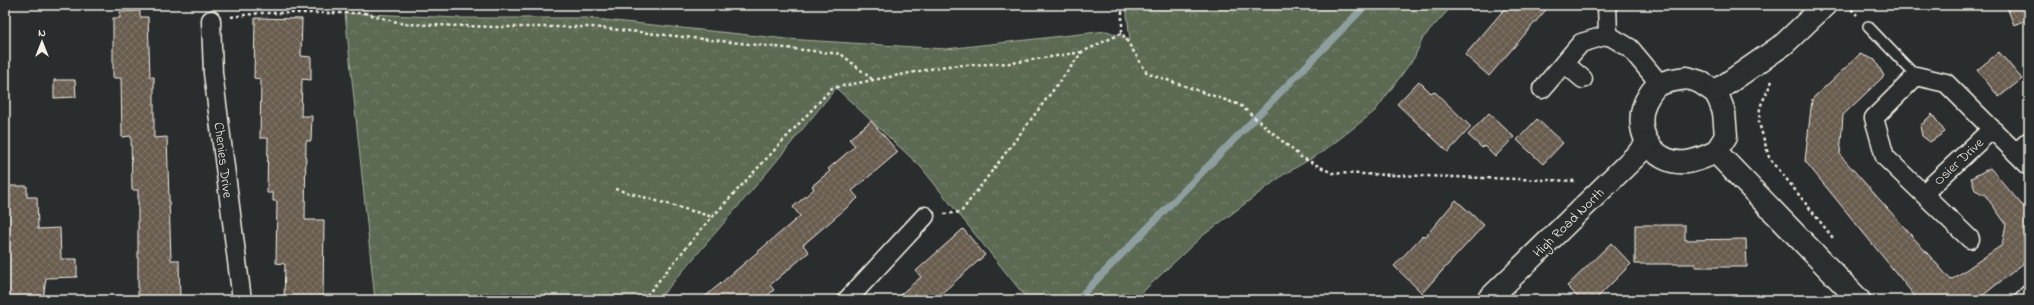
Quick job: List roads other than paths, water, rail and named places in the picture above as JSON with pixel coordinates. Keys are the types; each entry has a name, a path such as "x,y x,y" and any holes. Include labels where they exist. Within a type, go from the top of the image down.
{"street":[{"path":"1607,5 1608,35"},
{"path":"1715,92 1784,44 1825,5"},
{"name":"Chenies Drive","path":"211,20 213,74 242,300"},
{"path":"1542,89 1581,43 1608,35 1630,48 1660,84"},
{"path":"1564,63 1583,79"},
{"name":"Osier Drive","path":"1970,239 1885,157 1874,118 1916,76 1946,83 1992,129 2023,147 2029,166"},
{"path":"1687,78 1700,82 1715,92 1724,112 1726,136 1716,152 1687,162 1672,161 1658,155 1648,144 1642,132 1640,118 1644,104 1651,92 1660,84 1674,79 1687,78"},
{"name":"Osier Drive","path":"1924,193 1992,129"},
{"name":"High Road North","path":"1488,300 1611,182 1648,144"},
{"path":"1716,152 1859,300"},
{"path":"847,300 925,216"},
{"path":"2024,300 2029,294"}],"lane":[{"path":"1868,26 1916,76"}],"waterway":[{"path":"1077,300 1366,5"}]}
